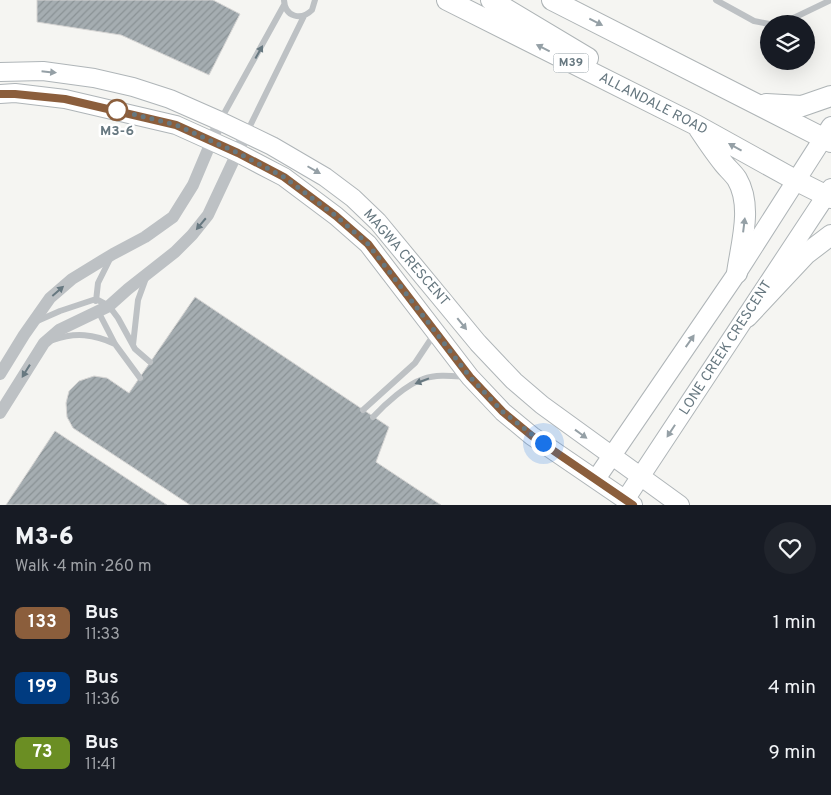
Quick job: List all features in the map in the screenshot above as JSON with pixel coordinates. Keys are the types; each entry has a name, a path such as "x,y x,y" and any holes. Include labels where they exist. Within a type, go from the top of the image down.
{"main road":[{"name":"ALLANDALE ROAD","path":"447,0 696,125 797,181 829,194"},
{"path":"490,0 607,70 625,90"},
{"path":"552,0 756,103 829,135"},
{"path":"756,103 802,106 831,96"},
{"path":"696,125 715,153 736,178 742,191 745,203 745,219 737,273"},
{"path":"746,317 806,254 831,235"}],"street":[{"name":"MAGWA CRESCENT","path":"0,72 43,71 94,78 133,87 220,121 272,146 326,177 353,198 378,222 478,343 514,381 542,406 680,505"},
{"name":"MAGWA CRESCENT","path":"0,94 65,99 176,125 238,153 284,177 336,216 368,244 470,377 503,412 532,436 629,502"},
{"path":"0,374 50,298 72,279 113,254 146,237 173,217 193,185 220,121"},
{"path":"0,413 44,343 59,330 101,306 175,252 208,215 246,134"},
{"path":"596,479 829,135"},
{"name":"LONE CREEK CRESCENT","path":"629,502 640,478 829,194"}],"lane":[{"path":"246,134 304,16 312,10 315,0"},
{"path":"716,0 754,21 760,22"},
{"path":"799,15 831,0"},
{"path":"284,2 289,13 294,16 304,16"},
{"path":"220,121 284,2"},
{"path":"113,254 98,283 101,306 114,344 140,378"},
{"path":"133,345 138,300 148,272"},
{"path":"32,324 60,311 101,306 118,318 138,352 150,362"},
{"path":"363,410 415,363 436,333"},
{"path":"44,343 65,336 82,334 100,337 114,344"},
{"path":"373,416 408,387 422,379 436,376 470,377"}],"building":[{"path":"37,0 213,0 240,14 209,75 121,35 37,22"},
{"path":"195,297 389,427 376,462 441,505 190,505 73,428 67,417 66,403 69,391 79,381 94,376 107,378 129,393"},
{"path":"55,431 167,505 6,505"}],"bus line":[{"name":"133","path":"0,94 65,99 176,125 238,153 284,177 336,216 368,244 470,377 503,412 532,436 633,505"}],"place":[{"name":"M3-6","path":"117,110"}],"route":[{"path":"117,110 176,125 238,153 284,177 336,216 368,244 470,377 503,412 543,443"}]}
